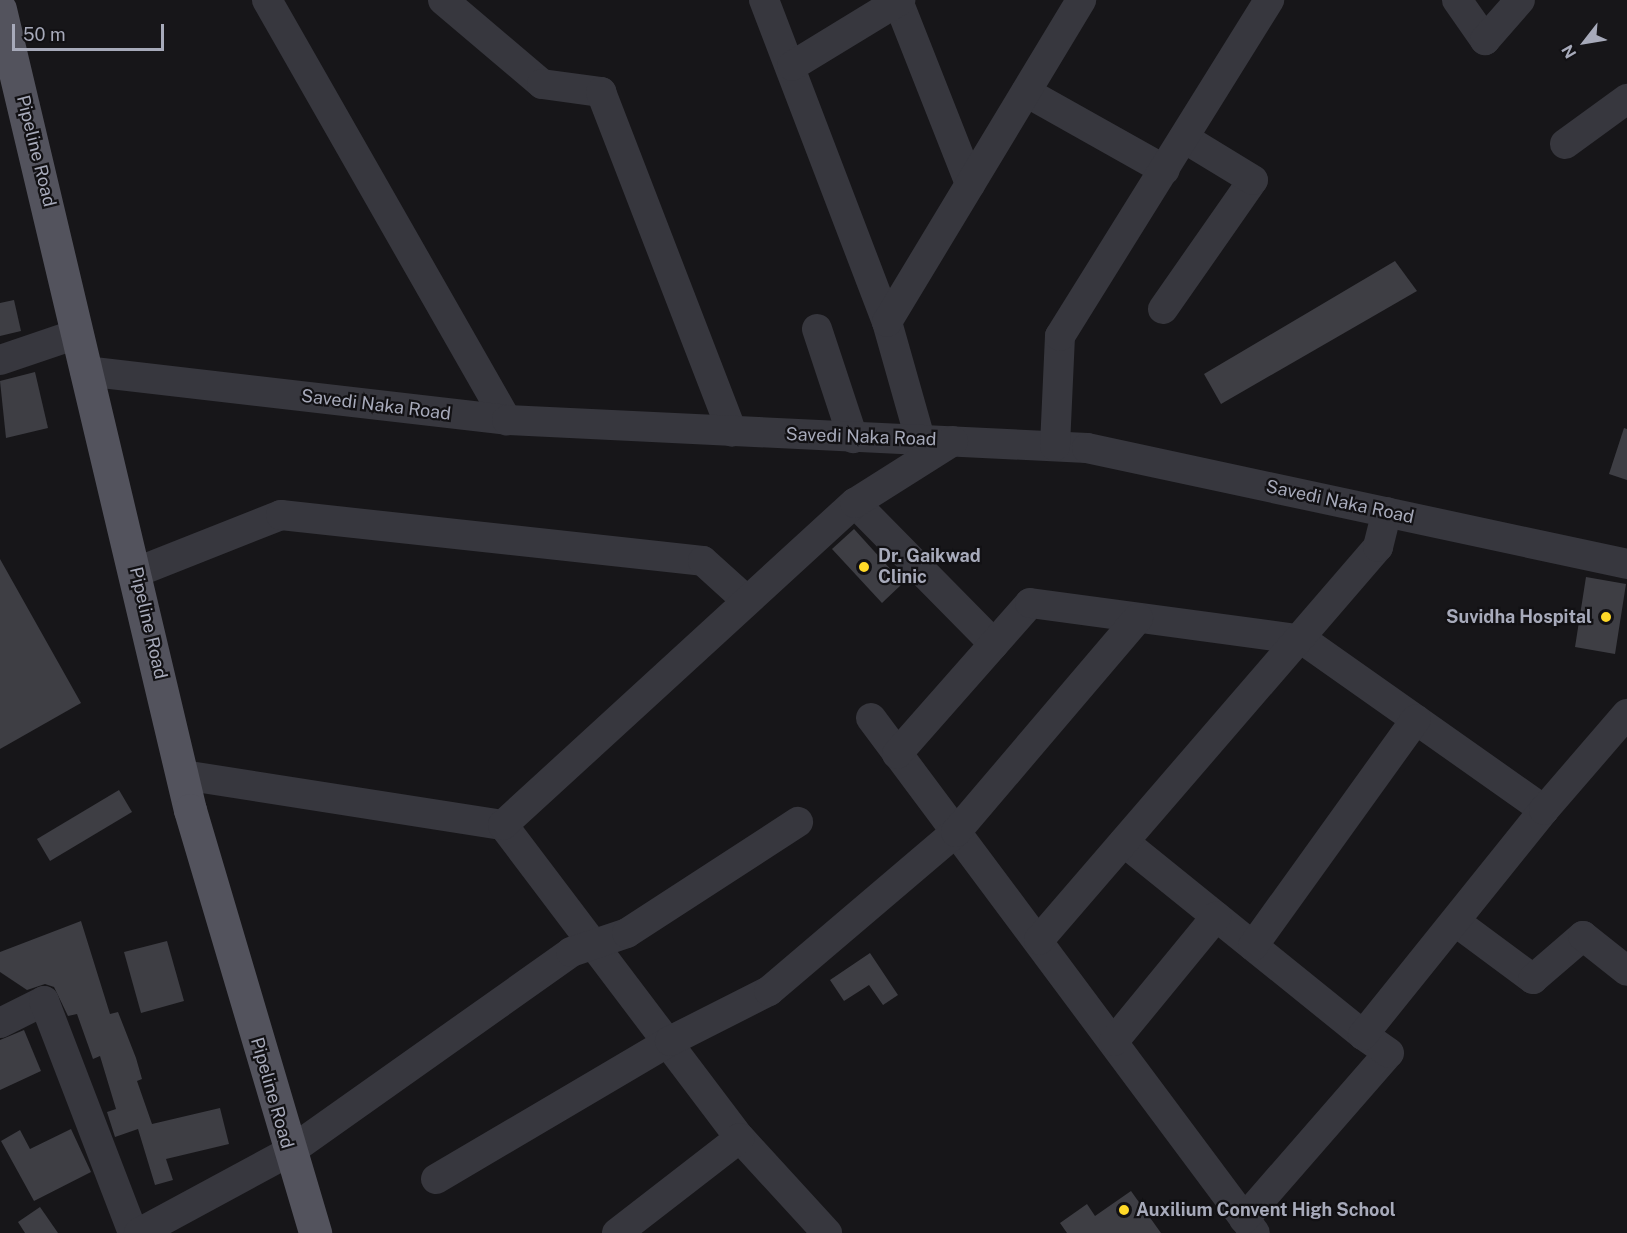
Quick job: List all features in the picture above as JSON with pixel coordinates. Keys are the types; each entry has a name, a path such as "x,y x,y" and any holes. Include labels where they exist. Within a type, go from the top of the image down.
{"main road":[{"name":"Pipeline Road","path":"0,9 85,371 137,572 183,775 289,1152 315,1233"}],"street":[{"path":"267,0 507,420"},
{"path":"443,0 542,84 601,92 732,432"},
{"path":"764,0 792,66 887,321 921,442"},
{"path":"887,321 1081,0"},
{"path":"1055,446 1060,336 1269,0"},
{"path":"1457,0 1485,40 1520,0"},
{"path":"792,66 899,1 970,184"},
{"path":"1026,92 1165,170"},
{"path":"1565,144 1624,109"},
{"path":"1163,309 1253,180 1184,138"},
{"path":"817,329 853,438"},
{"path":"0,360 77,334"},
{"name":"Savedi Naka Road","path":"85,371 507,420 921,442 955,439 1087,447 1627,564"},
{"path":"503,825 746,600 855,503 955,439"},
{"path":"855,503 994,644"},
{"path":"1039,940 1303,640 1378,547 1387,512"},
{"path":"137,572 281,515 703,561 746,600"},
{"path":"897,754 1030,603 1303,640 1544,810"},
{"path":"436,1179 670,1041 769,991 956,832 1138,618"},
{"path":"1363,1035 1544,810 1627,714"},
{"path":"871,718 1039,940 1249,1226 1389,1053 1363,1035 1124,842"},
{"path":"1253,946 1416,719"},
{"path":"183,775 503,825 670,1041 740,1138 826,1233"},
{"path":"139,1233 289,1152 571,952 627,933 798,822"},
{"path":"1114,1041 1216,917"},
{"path":"1456,922 1533,979 1583,936 1627,971"},
{"path":"0,1023 44,1001 133,1233"},
{"path":"616,1233 740,1138"}],"building":[{"path":"1395,261 1417,291 1221,404 1204,374"},
{"path":"14,300 21,331 0,336 0,303"},
{"path":"35,372 48,428 6,438 0,381"},
{"path":"1624,428 1627,429 1627,480 1609,474"},
{"path":"854,529 903,583 882,603 832,549"},
{"path":"0,559 81,703 0,749"},
{"path":"1586,577 1626,584 1615,654 1575,647"},
{"path":"119,790 132,812 50,861 37,839"},
{"path":"81,921 110,1014 118,1012 136,1058 142,1079 137,1081 152,1124 220,1108 229,1144 166,1159 173,1180 155,1185 138,1129 115,1137 107,1112 116,1109 100,1056 93,1059 77,1014 68,1016 54,987 45,984 27,990 0,972 0,952"},
{"path":"167,941 184,1001 141,1013 124,952"},
{"path":"870,953 898,995 883,1005 869,985 844,1001 830,980"},
{"path":"24,1030 41,1071 0,1090 0,1040"},
{"path":"71,1129 91,1172 34,1201 1,1141 20,1130 30,1149"},
{"name":"Auxilium Convent High School","path":"1131,1191 1161,1233 1067,1233 1060,1223 1087,1204 1095,1216"},
{"path":"40,1207 58,1233 25,1233 18,1222"}],"place":[{"name":"Dr. Gaikwad Clinic","path":"864,567"},
{"name":"Suvidha Hospital","path":"1606,617"},
{"name":"Auxilium Convent High School","path":"1124,1210"}]}
